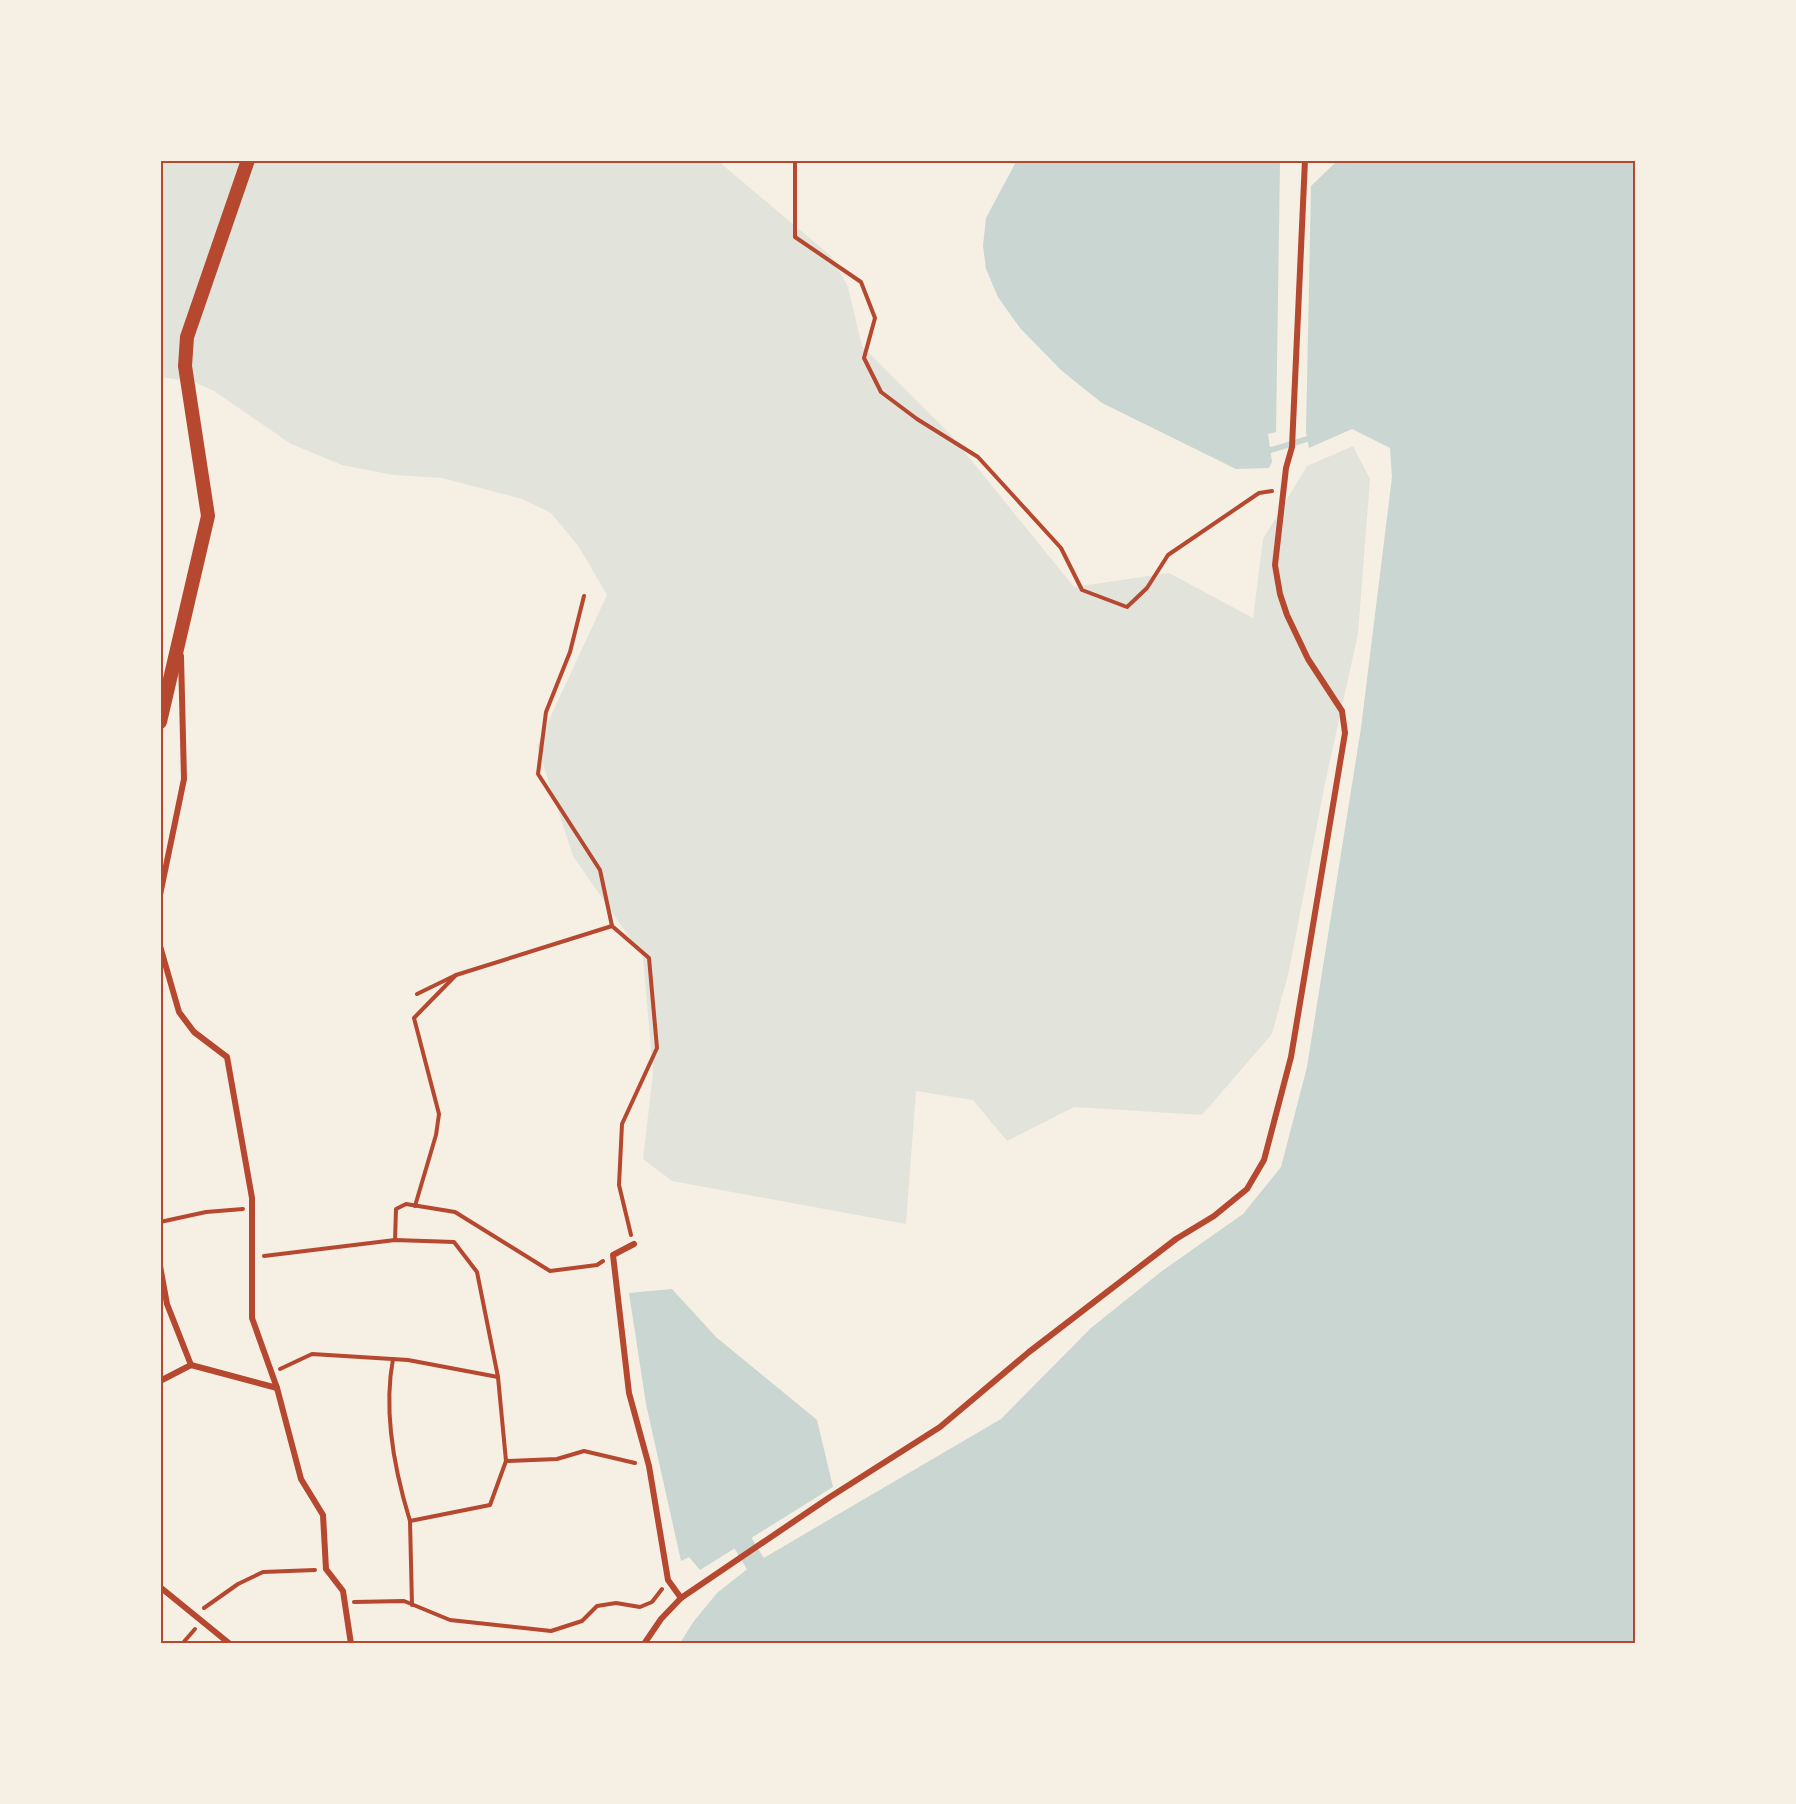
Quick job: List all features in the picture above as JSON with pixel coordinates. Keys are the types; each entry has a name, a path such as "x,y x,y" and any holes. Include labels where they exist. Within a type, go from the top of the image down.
{"main road":[{"path":"160,722 208,516 186,366 187,337 248,160"}],"street":[{"path":"644,1644 661,1619 681,1598 940,1427 1029,1352 1176,1239 1214,1216 1247,1189 1264,1160 1291,1057 1345,733 1342,711 1308,659 1287,615 1280,594 1275,565 1283,490 1292,447 1305,160"},
{"path":"160,895 184,779 180,640"},
{"path":"160,946 179,1012 194,1032 227,1057 252,1208 254,1257 252,1318 277,1388 301,1479 323,1515 326,1569 343,1591 351,1644"},
{"path":"634,1244 613,1255 629,1393 649,1466 668,1580 681,1598"},
{"path":"160,1266 167,1304 191,1365"},
{"path":"160,1381 191,1365 277,1388"},
{"path":"160,1587 230,1644"}],"path":[{"path":"795,160 795,237 861,282 875,318 864,358 881,392 917,419 978,457 1061,548 1082,590 1127,607 1147,588 1168,555 1259,493 1283,490"},
{"path":"584,596 570,652 546,712 538,774 600,870 612,926 649,958 657,1048 622,1124 619,1185 634,1244"},
{"path":"417,994 456,975 612,926"},
{"path":"415,1206 436,1135 439,1114 414,1018 456,975"},
{"path":"395,1240 396,1209 406,1204 455,1212 550,1271 597,1265 613,1255"},
{"path":"160,1222 206,1212 252,1208"},
{"path":"254,1257 395,1240 454,1242 477,1272 498,1377 506,1461 490,1505 410,1521"},
{"path":"271,1373 312,1354 393,1359 498,1377"},
{"path":"393,1359 388,1387 397,1478 410,1521 412,1605"},
{"path":"506,1461 557,1459 584,1451 649,1466"},
{"path":"196,1614 238,1584 263,1572 326,1569"},
{"path":"345,1602 404,1601 450,1620 551,1631 582,1622 597,1606 616,1603 640,1608 652,1602 668,1580"}],"shaded area":[{"path":"1017,160 1280,161 1276,432 1268,434 1272,462 1269,468 1236,469 1102,403 1062,371 1020,328 998,297 986,269 983,246 986,218"},
{"path":"161,161 718,161 831,256 848,287 862,346 950,434 1074,587 1169,573 1253,618 1263,539 1307,466 1353,446 1370,479 1358,634 1325,783 1289,971 1272,1034 1202,1115 1074,1107 1007,1141 973,1100 916,1091 906,1224 672,1181 643,1159 653,1073 643,957 573,856 537,746 607,595 579,547 551,513 522,499 442,478 393,475 342,465 291,444 214,391 194,382 161,377"},
{"path":"1337,161 1635,161 1635,1643 680,1643 694,1621 717,1593 755,1563 1001,1419 1091,1328 1162,1271 1243,1214 1281,1167 1307,1067 1361,728 1392,477 1390,448 1352,429 1309,448 1306,432 1311,186"},
{"path":"672,1289 716,1337 817,1420 833,1487 700,1570 689,1557 681,1561 646,1404 629,1293"}],"waterway":[{"path":"1264,449 1271,450 1307,439"},
{"path":"743,1543 755,1563"}]}
